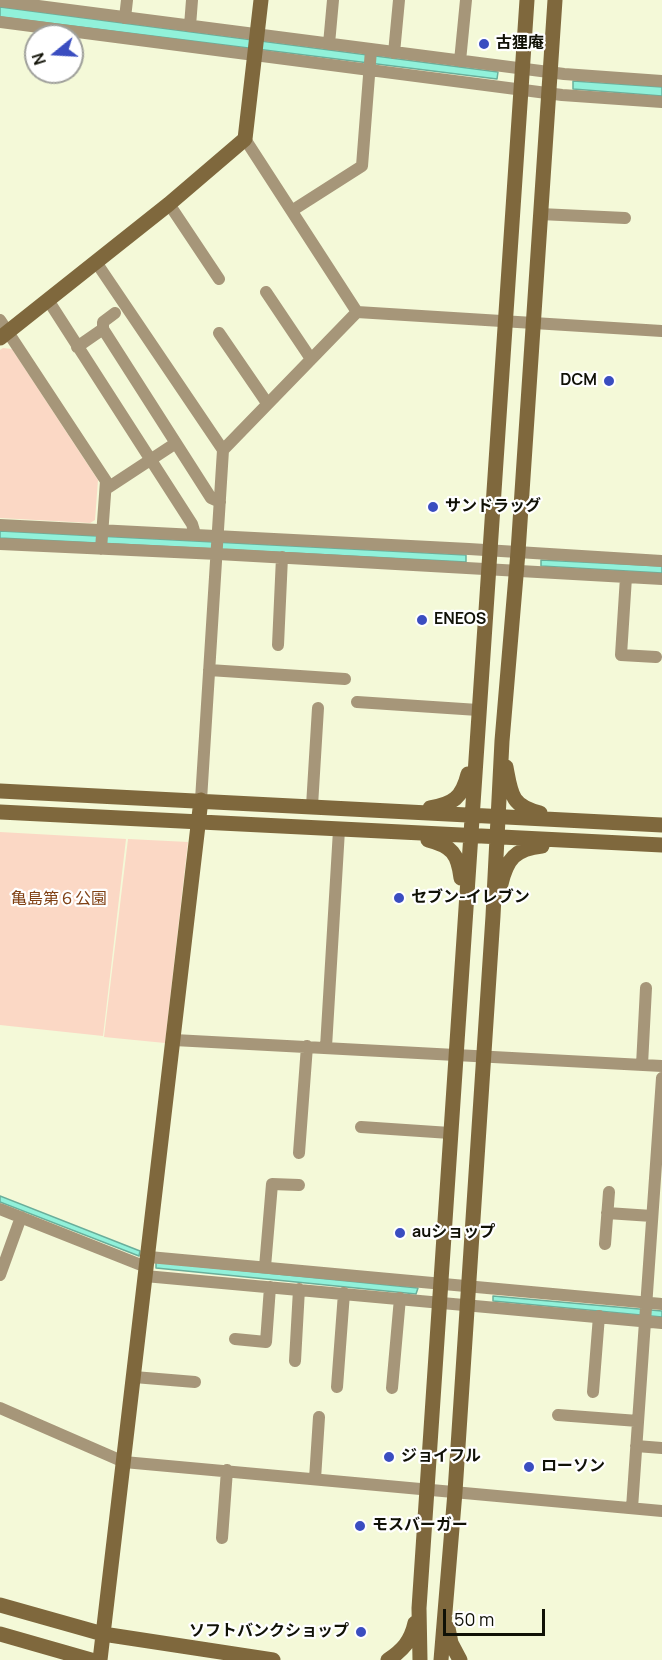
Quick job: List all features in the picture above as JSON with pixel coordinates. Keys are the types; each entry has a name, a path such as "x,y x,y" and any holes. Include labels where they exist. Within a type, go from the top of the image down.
{"street":[{"path":"117,25 127,0"},
{"path":"190,26 192,0"},
{"path":"261,0 245,139 357,312"},
{"path":"329,44 333,0"},
{"path":"394,52 399,0"},
{"path":"460,61 466,0"},
{"path":"420,1660 419,1608 519,89 527,0"},
{"path":"441,1660 468,1304 502,741 517,571 555,0"},
{"path":"0,1 63,5 117,25 370,59 519,89 662,102"},
{"path":"0,22 190,26 257,45 329,44 370,59 394,52 521,69 662,81"},
{"path":"293,210 362,166 370,59"},
{"path":"102,540 106,481 3,330 48,300 169,204 245,139"},
{"path":"169,204 219,279"},
{"path":"540,214 625,218"},
{"path":"96,262 223,450 199,823 100,1660"},
{"path":"266,292 311,359"},
{"path":"48,300 192,524 195,534"},
{"path":"223,450 357,312 662,331"},
{"path":"115,313 103,322 103,329 211,498 220,502"},
{"path":"77,347 103,329"},
{"path":"219,333 267,403"},
{"path":"106,489 176,443"},
{"path":"0,525 102,540 218,545 489,550 662,561"},
{"path":"0,544 195,534 218,545 282,557 662,579"},
{"path":"278,645 282,557"},
{"path":"626,578 621,655 656,657"},
{"path":"209,670 345,679"},
{"path":"357,702 478,710"},
{"path":"312,806 318,708"},
{"path":"502,741 514,800 523,808 537,812 587,820"},
{"path":"406,813 447,805 459,798 465,788 476,742"},
{"path":"0,791 662,825"},
{"path":"0,812 662,845"},
{"path":"326,1047 339,830"},
{"path":"406,833 446,845 452,849 459,861 465,914"},
{"path":"493,916 506,866 513,854 531,847 587,841"},
{"path":"642,1065 646,988"},
{"path":"174,1040 662,1066"},
{"path":"299,1153 307,1046"},
{"path":"632,1508 652,1216 658,1196 662,1078"},
{"path":"361,1127 450,1132"},
{"path":"265,1267 272,1184 299,1185"},
{"path":"605,1244 609,1192"},
{"path":"0,1209 147,1267 270,1287 599,1316 646,1312 662,1304"},
{"path":"607,1213 652,1216"},
{"path":"0,1275 21,1217"},
{"path":"147,1267 265,1267 469,1287 646,1312 662,1323"},
{"path":"235,1339 266,1342 270,1287"},
{"path":"295,1360 299,1289"},
{"path":"337,1387 344,1293"},
{"path":"392,1388 400,1298"},
{"path":"593,1392 599,1316"},
{"path":"134,1377 195,1382"},
{"path":"0,1408 124,1462 662,1511"},
{"path":"558,1415 638,1421"},
{"path":"315,1479 319,1417"},
{"path":"636,1446 662,1448"},
{"path":"222,1538 227,1470"},
{"path":"0,1605 103,1634 273,1660"},
{"path":"388,1660 402,1651 412,1636 419,1608"},
{"path":"444,1611 451,1643 460,1660"},
{"path":"0,1634 91,1660"}],"green space":[{"path":"12,349 98,480 95,520 90,523 0,518 0,350"},
{"name":"亀島第６公園","path":"0,832 126,839 103,1036 0,1025"},
{"path":"128,839 188,842 165,1043 104,1037"}],"water":[{"path":"0,7 498,72 497,79 84,27 84,24 56,24 0,17"},
{"path":"573,81 662,87 662,96 573,89"},
{"path":"0,531 466,555 466,562 0,538"},
{"path":"541,560 662,566 662,573 541,566"},
{"path":"0,1196 140,1251 139,1256 0,1202"},
{"path":"156,1262 418,1288 416,1294 156,1268"},
{"path":"493,1296 662,1311 662,1317 493,1301"}],"place":[{"name":"古狸庵","path":"484,44"},
{"name":"DCM","path":"609,381"},
{"name":"サンドラッグ","path":"433,507"},
{"name":"ENEOS","path":"422,620"},
{"name":"セブン-イレブン","path":"399,898"},
{"name":"auショップ","path":"400,1233"},
{"name":"ジョイフル","path":"389,1457"},
{"name":"ローソン","path":"529,1467"},
{"name":"モスバーガー","path":"360,1526"},
{"name":"ソフトバンクショップ","path":"361,1632"}]}
